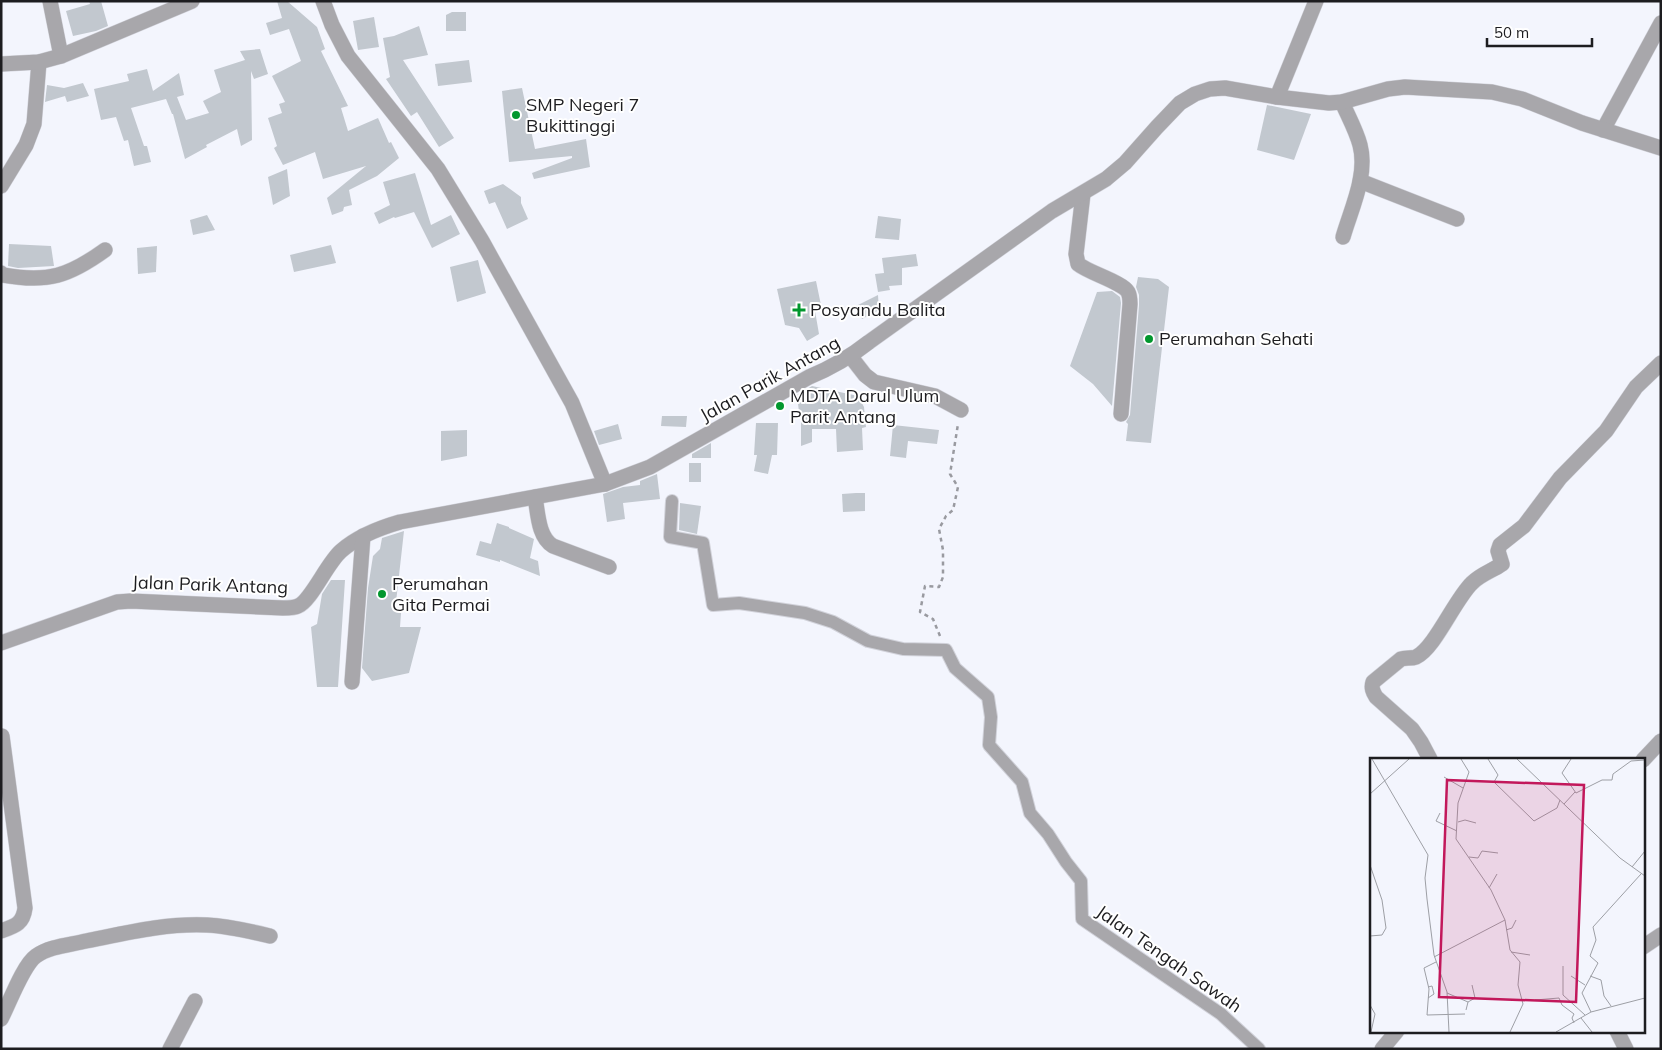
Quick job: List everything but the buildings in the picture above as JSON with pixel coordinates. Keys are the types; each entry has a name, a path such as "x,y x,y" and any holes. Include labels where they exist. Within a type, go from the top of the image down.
{"street":[{"path":"50,1 61,56"},
{"path":"1,64 39,62 61,56 192,1"},
{"path":"323,1 332,25 348,56 438,168 482,241 572,403 605,484"},
{"path":"1277,97 1316,1"},
{"path":"1603,130 1661,23"},
{"path":"1,186 26,145 34,124 39,62"},
{"name":"Jalan Parik Antang","path":"1,643 117,602 131,601 283,608 299,606 308,598 339,552 378,528 400,522 605,484 650,467 808,377 851,357 869,342 1052,211 1106,179 1125,162 1180,103 1195,94 1210,89 1225,88 1277,97 1330,103 1342,102 1388,89 1405,87 1492,92 1522,99 1582,123 1661,148"},
{"path":"1342,102 1361,148 1360,181 1342,237"},
{"path":"1360,181 1457,219"},
{"path":"1083,194 1076,254 1078,264 1085,270 1123,286 1129,293 1130,304 1121,414"},
{"path":"1,273 25,279 60,276 83,266 105,250"},
{"path":"851,357 865,375 874,382 935,396 961,410"},
{"path":"1429,758 1412,729 1376,697 1373,691 1373,682 1401,659 1405,657 1415,658 1420,654 1434,638 1457,602 1472,583 1502,564 1498,551 1500,545 1524,526 1560,478 1606,431 1636,387 1661,363"},
{"path":"535,497 542,535 547,542 609,567"},
{"path":"672,501 670,537 703,543 713,605 739,603 805,613 833,622 868,641 903,650 946,650"},
{"path":"352,682 363,536"},
{"name":"Jalan Tengah Sawah","path":"946,650 956,668 988,697 991,717 989,745 1022,782 1030,813 1048,834 1081,881 1082,919 1221,1014 1259,1049"},
{"path":"1,931 18,924 24,917 25,908 2,736"},
{"path":"1644,759 1661,741"},
{"path":"1,1019 27,966 35,957 49,949 123,933 169,926 206,925 270,936"},
{"path":"1644,946 1661,935"},
{"path":"170,1049 196,1001"},
{"path":"1382,1049 1396,1032"},
{"path":"1617,1032 1626,1049"}],"path":[{"path":"946,650 933,619 920,612 925,586 939,587 943,576 943,550 939,529 946,516 953,510 958,487 950,474 961,410"}],"place":[{"name":"SMP Negeri 7 Bukittinggi","path":"516,115"},
{"name":"Posyandu Balita","path":"799,310"},
{"name":"Perumahan Sehati","path":"1149,339"},
{"name":"MDTA Darul Ulum Parit Antang","path":"780,406"},
{"name":"Perumahan Gita Permai","path":"382,594"}]}
